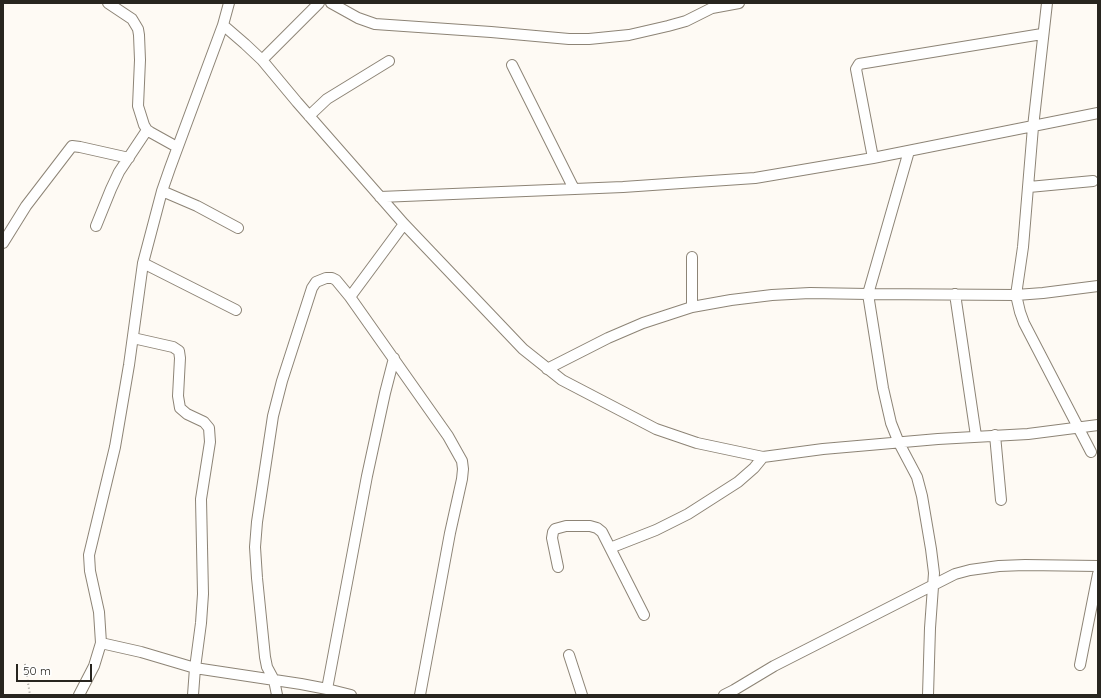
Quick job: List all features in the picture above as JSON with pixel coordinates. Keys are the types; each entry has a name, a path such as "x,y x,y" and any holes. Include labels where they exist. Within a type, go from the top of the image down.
{"street":[{"path":"108,3 132,20 138,29 140,54 138,106 142,120 147,130 178,147"},
{"path":"79,695 94,666 101,643 99,612 90,571 89,555 115,447 133,338 143,263 162,191 223,25 229,3"},
{"path":"262,60 319,3"},
{"path":"330,3 358,18 375,24 589,40 629,35 668,26 686,21 712,8 739,3"},
{"path":"1046,3 1033,127 1023,246 1016,295 1024,322 1091,452"},
{"path":"223,25 262,60 404,224 523,349 562,380 656,429 697,443 763,457 823,449 976,436 1028,434 1098,425"},
{"path":"873,158 856,69 857,66 1042,34"},
{"path":"309,116 327,99 389,62"},
{"path":"512,65 574,189"},
{"path":"380,197 623,187 755,178 873,158 1098,113"},
{"path":"96,226 119,172 147,130"},
{"path":"3,243 32,198 72,146 129,158"},
{"path":"909,151 868,294 888,411 898,443 912,466 920,486 933,561 928,695"},
{"path":"1028,187 1093,181"},
{"path":"162,191 207,211 238,228"},
{"path":"350,297 404,224"},
{"path":"692,257 692,307"},
{"path":"143,263 236,310"},
{"path":"277,695 274,680 265,657 257,578 256,547 259,506 273,416 282,381 312,288 316,282 321,279 332,278 336,280 350,297 394,358 454,445 462,461 463,469 420,695"},
{"path":"547,369 625,330 692,307 731,300 789,294 830,292 868,294 1016,295 1098,286"},
{"path":"955,294 976,436"},
{"path":"133,338 176,349 180,354 178,396 180,408 187,414 204,422 210,428 209,448 201,499 203,594 193,695"},
{"path":"327,689 367,476 394,358"},
{"path":"995,435 1001,500"},
{"path":"610,548 656,530 688,514 738,482 754,468 763,457"},
{"path":"558,567 552,538 553,532 558,527 566,526 585,526 597,528 602,532 644,615"},
{"path":"724,695 774,666 948,577 962,572 999,566 1098,566"},
{"path":"1080,665 1098,574"},
{"path":"101,643 141,652 195,668 327,689 351,695"},
{"path":"569,655 582,695"}],"path":[{"path":"25,664 30,695"}]}
